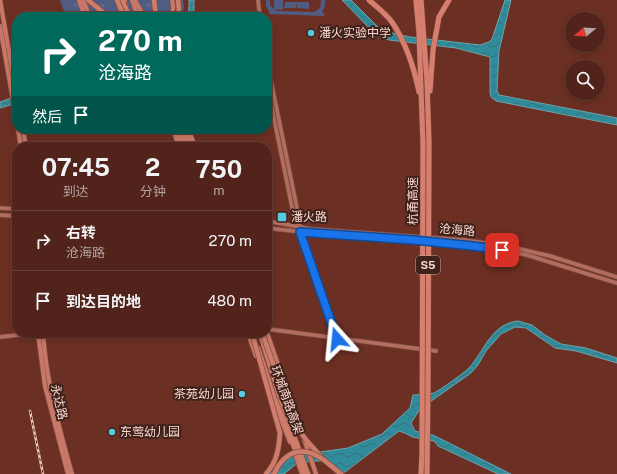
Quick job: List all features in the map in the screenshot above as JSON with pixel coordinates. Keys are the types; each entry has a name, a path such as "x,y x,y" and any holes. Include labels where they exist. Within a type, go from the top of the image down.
{"highway":[{"path":"88,0 103,12"},
{"path":"117,0 122,12"},
{"path":"123,0 128,12"},
{"path":"154,0 155,12"},
{"path":"178,0 178,12"},
{"path":"369,0 391,21 407,50 415,71 422,107"},
{"name":"杭甬高速","path":"416,0 420,33 422,107 424,453 427,474"},
{"name":"杭甬高速","path":"421,0 428,108 424,453 421,474"},
{"path":"428,108 432,50 439,17 449,0"},
{"path":"254,338 280,433 275,460 266,474"},
{"name":"环城南路高架","path":"255,338 274,397 303,474"},
{"name":"环城南路高架","path":"262,338 279,395 308,474"},
{"path":"263,338 298,429 324,460"},
{"path":"274,474 282,460 288,455 297,451 313,453 341,474"}],"main road":[{"path":"0,0 12,76"},
{"path":"79,0 84,12"},
{"path":"83,0 88,12"},
{"path":"120,12 123,0"},
{"path":"132,0 136,12"},
{"path":"135,0 142,12"},
{"path":"172,0 172,12"},
{"path":"258,0 259,12"},
{"path":"0,26 12,81"},
{"path":"272,86 299,218 300,232 337,339"},
{"path":"272,109 294,218 299,227"},
{"path":"187,137 189,142"},
{"path":"0,208 12,209"},
{"path":"0,215 12,216"},
{"name":"沧海路","path":"272,222 311,229 469,241 502,245 550,256 617,277"},
{"name":"沧海路","path":"272,229 473,246 502,250 527,255 617,283"},
{"path":"272,330 436,351"},
{"path":"0,337 12,336"},
{"name":"永达路","path":"38,338 45,386 68,474"},
{"name":"永达路","path":"43,338 44,350 52,391 72,474"},
{"path":"250,338 266,385 303,474"},
{"path":"269,338 316,474"}],"green space":[{"path":"60,0 183,0 184,7 183,12 64,12"},
{"path":"266,0 270,0 270,5 277,11 314,12 320,8 321,0 325,0 325,6 322,12 324,13 324,16 272,14 272,12 269,12 266,6"},
{"path":"274,0 283,0 283,10 274,9"},
{"path":"285,2 297,2 296,8 284,8"},
{"path":"297,2 309,2 309,9 297,8"}],"water":[{"path":"189,0 194,0 194,12 188,12"},
{"path":"342,0 351,0 380,29 388,32 410,37 480,45 489,42 492,39 505,0 511,0 499,51 497,91 499,95 617,118 617,125 496,101 491,97 490,92 490,57 456,48 389,40 380,37 374,33"},
{"path":"12,98 12,104 0,108 0,102"},
{"path":"518,321 532,325 545,335 561,344 586,348 617,358 617,363 576,351 555,348 526,328 515,327 501,334 486,351 478,365 471,373 420,409 411,423 415,431 433,435 511,474 498,474 438,446 434,441 412,437 399,431 345,472 341,473 322,461 317,461 295,465 284,474 270,474 292,456 348,448 382,434 410,408 413,395 434,393 462,374 475,361 495,332 509,323"}],"railway":[{"path":"30,411 43,474"}],"place":[{"name":"潘火实验中学","path":"311,33"},
{"name":"潘火路","path":"282,217"},
{"name":"茶苑幼儿园","path":"242,394"},
{"name":"东莺幼儿园","path":"112,432"}],"route":[{"path":"337,339 328,309 300,232 380,239 414,240 502,250"}]}
